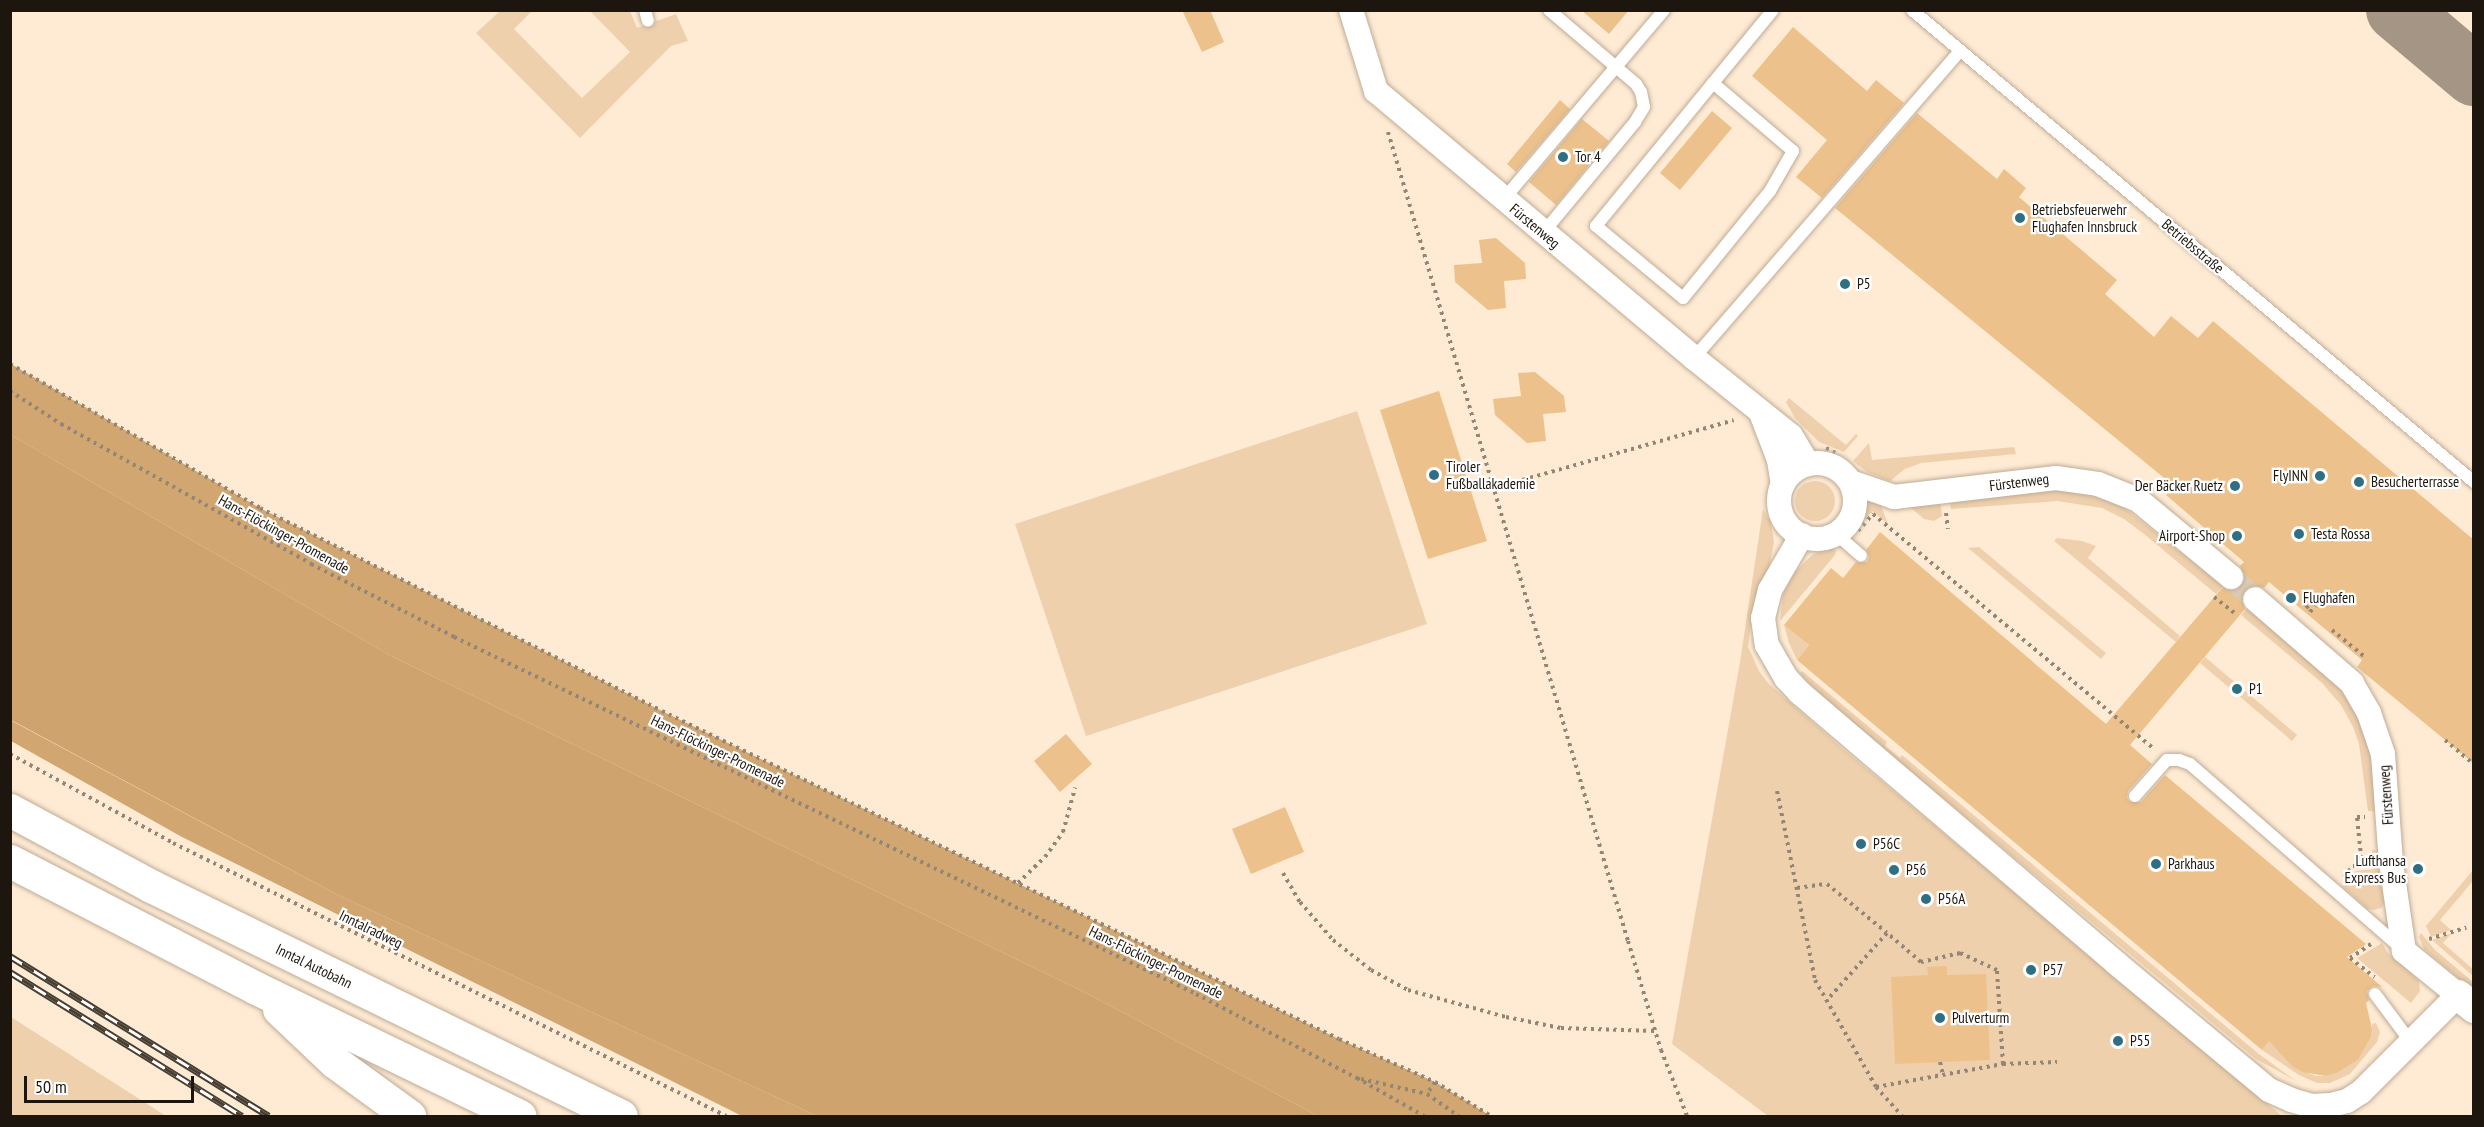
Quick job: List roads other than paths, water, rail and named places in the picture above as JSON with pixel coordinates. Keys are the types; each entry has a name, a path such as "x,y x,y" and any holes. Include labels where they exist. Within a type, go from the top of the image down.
{"highway":[{"name":"Inntal Autobahn","path":"10,810 150,886 621,1116"},
{"path":"10,861 256,988 520,1116"},
{"path":"256,988 335,1062 409,1116"}],"street":[{"name":"Fürstenweg","path":"1352,10 1376,91 1503,200 1791,436 1808,464"},
{"name":"Fürstenweg","path":"1761,413 1779,460 1783,485"},
{"path":"1808,464 1831,465 1841,471 1851,482 1855,504 1844,536 1814,538 1802,535 1791,529 1784,519 1779,496 1783,485 1789,475 1808,464"},
{"name":"Fürstenweg","path":"1851,482 1894,497 2056,478 2098,484 2138,500 2231,577"},
{"path":"1802,535 1770,590 1763,618 1767,645 1786,678 2125,971 2269,1090 2312,1106 2347,1101 2361,1092 2410,1041 2466,1002 2404,951"},
{"name":"Fürstenweg","path":"2255,598 2352,683 2369,713 2383,754 2391,863 2404,951"}],"lane":[{"path":"1543,233 1641,114 1644,106 1641,92 1617,66 1549,10"},
{"path":"1503,200 1664,10"},
{"path":"1713,83 1793,152 1770,191 1683,298 1596,226 1713,83 1773,10"},
{"name":"Betriebsstraße","path":"1912,10 2474,482"},
{"path":"1694,358 1960,51"},
{"path":"1844,536 1861,556"},
{"path":"2135,796 2167,760 2179,760 2190,764 2404,951"},
{"path":"2375,994 2410,1041"}],"tunnel":[{"path":"2231,577 2255,599"}],"railway":[{"path":"10,956 269,1116"},
{"path":"10,972 242,1116"}],"place":[{"name":"Tor 4","path":"1563,157"},
{"name":"Betriebsfeuerwehr Flughafen Innsbruck","path":"2020,218"},
{"name":"P5","path":"1845,284"},
{"name":"Tiroler Fußballakademie","path":"1434,475"},
{"name":"FlyINN","path":"2320,476"},
{"name":"Besucherterrasse","path":"2359,482"},
{"name":"Der Bäcker Ruetz","path":"2235,486"},
{"name":"Testa Rossa","path":"2299,534"},
{"name":"Airport-Shop","path":"2237,536"},
{"name":"Flughafen","path":"2291,598"},
{"name":"P1","path":"2237,689"},
{"name":"P56C","path":"1861,844"},
{"name":"Parkhaus","path":"2156,864"},
{"name":"Lufthansa Express Bus","path":"2418,869"},
{"name":"P56","path":"1894,870"},
{"name":"P56A","path":"1926,899"},
{"name":"P57","path":"2031,970"},
{"name":"Pulverturm","path":"1940,1018"},
{"name":"P55","path":"2118,1041"}]}
